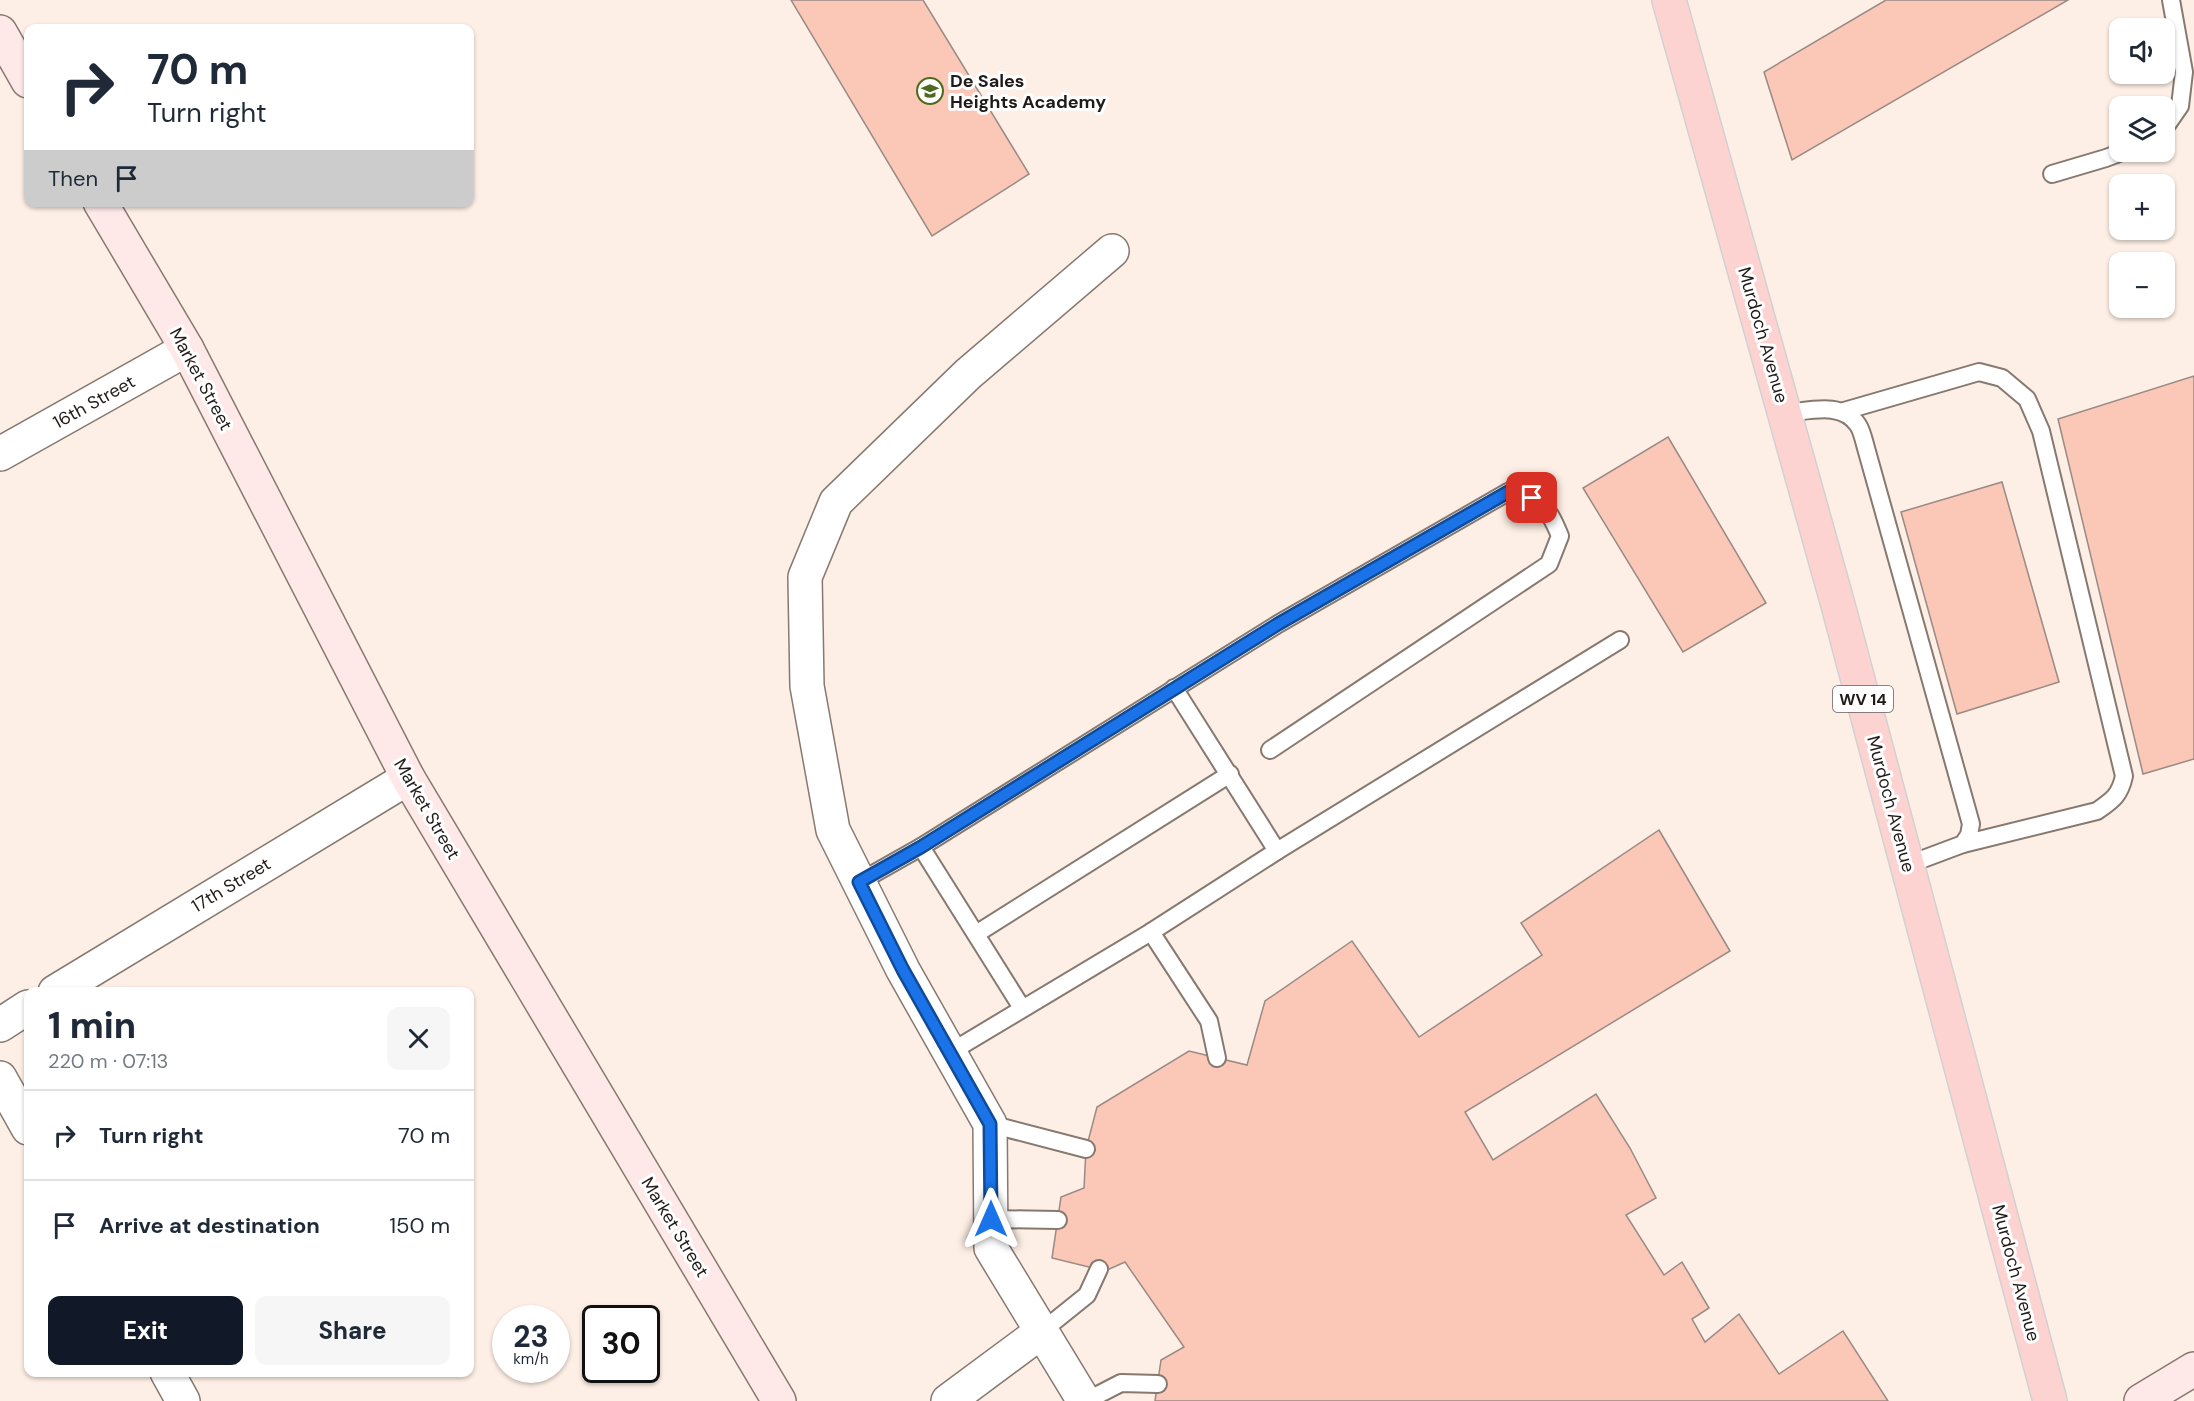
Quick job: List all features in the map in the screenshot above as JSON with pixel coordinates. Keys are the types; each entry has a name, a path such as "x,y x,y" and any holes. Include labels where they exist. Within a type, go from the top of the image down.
{"main road":[{"name":"Murdoch Avenue","path":"1669,0 1786,413 2050,1401"}],"street":[{"path":"0,33 24,74"},
{"name":"Market Street","path":"103,207 187,349 408,778 779,1401"},
{"path":"1085,1401 991,1248 990,1124 903,970 833,830 807,686 805,577 836,502 968,374 1112,251"},
{"name":"16th Street","path":"0,454 187,349"},
{"name":"17th Street","path":"63,987 408,778"},
{"path":"0,1024 24,1009"},
{"path":"0,1078 24,1121"},
{"path":"963,1396 1041,1332"},
{"path":"2141,1401 2194,1369"},
{"path":"170,1377 183,1401"}],"lane":[{"path":"2170,0 2184,72 2180,106 2175,113"},
{"path":"2052,174 2109,157"},
{"path":"1786,413 1828,408 1844,411 1979,372 2002,378 2027,399 2041,431 2124,776 2121,789 2112,801 2097,811 1963,844 1907,865"},
{"path":"1844,411 1858,425 1866,448 1971,824 1969,835 1963,844"},
{"path":"859,882 921,847 1278,624 1508,492 1532,498 1551,514 1560,536 1548,564 1270,750"},
{"path":"950,1053 1151,932 1277,851 1620,640"},
{"path":"1174,688 1277,851"},
{"path":"976,934 1230,774"},
{"path":"921,847 1022,1008"},
{"path":"1151,932 1209,1021 1217,1058"},
{"path":"990,1124 1086,1149"},
{"path":"991,1219 1058,1220"},
{"path":"1041,1332 1087,1294 1099,1269"},
{"path":"1085,1401 1121,1383 1158,1384"}],"building":[{"path":"791,0 923,0 1029,174 932,236"},
{"path":"1886,0 2068,0 1792,160 1764,72"},
{"path":"2194,376 2194,759 2143,774 2058,419"},
{"path":"1668,437 1766,603 1683,652 1583,488"},
{"path":"2002,482 2059,682 1957,714 1901,512"},
{"path":"1659,830 1730,951 1465,1112 1493,1160 1596,1094 1630,1148 1656,1198 1626,1215 1664,1275 1682,1262 1709,1308 1692,1319 1705,1342 1739,1314 1779,1374 1843,1331 1888,1401 1155,1401 1161,1360 1184,1347 1125,1262 1105,1271 1052,1258 1061,1197 1084,1188 1086,1149 1097,1107 1189,1051 1247,1065 1265,1001 1352,941 1419,1037 1542,955 1521,923"}],"place":[{"name":"De Sales Heights Academy","path":"930,91"}],"route":[{"path":"991,1219 990,1124 903,970 859,882 921,847 1278,624 1508,492 1532,498"}]}
